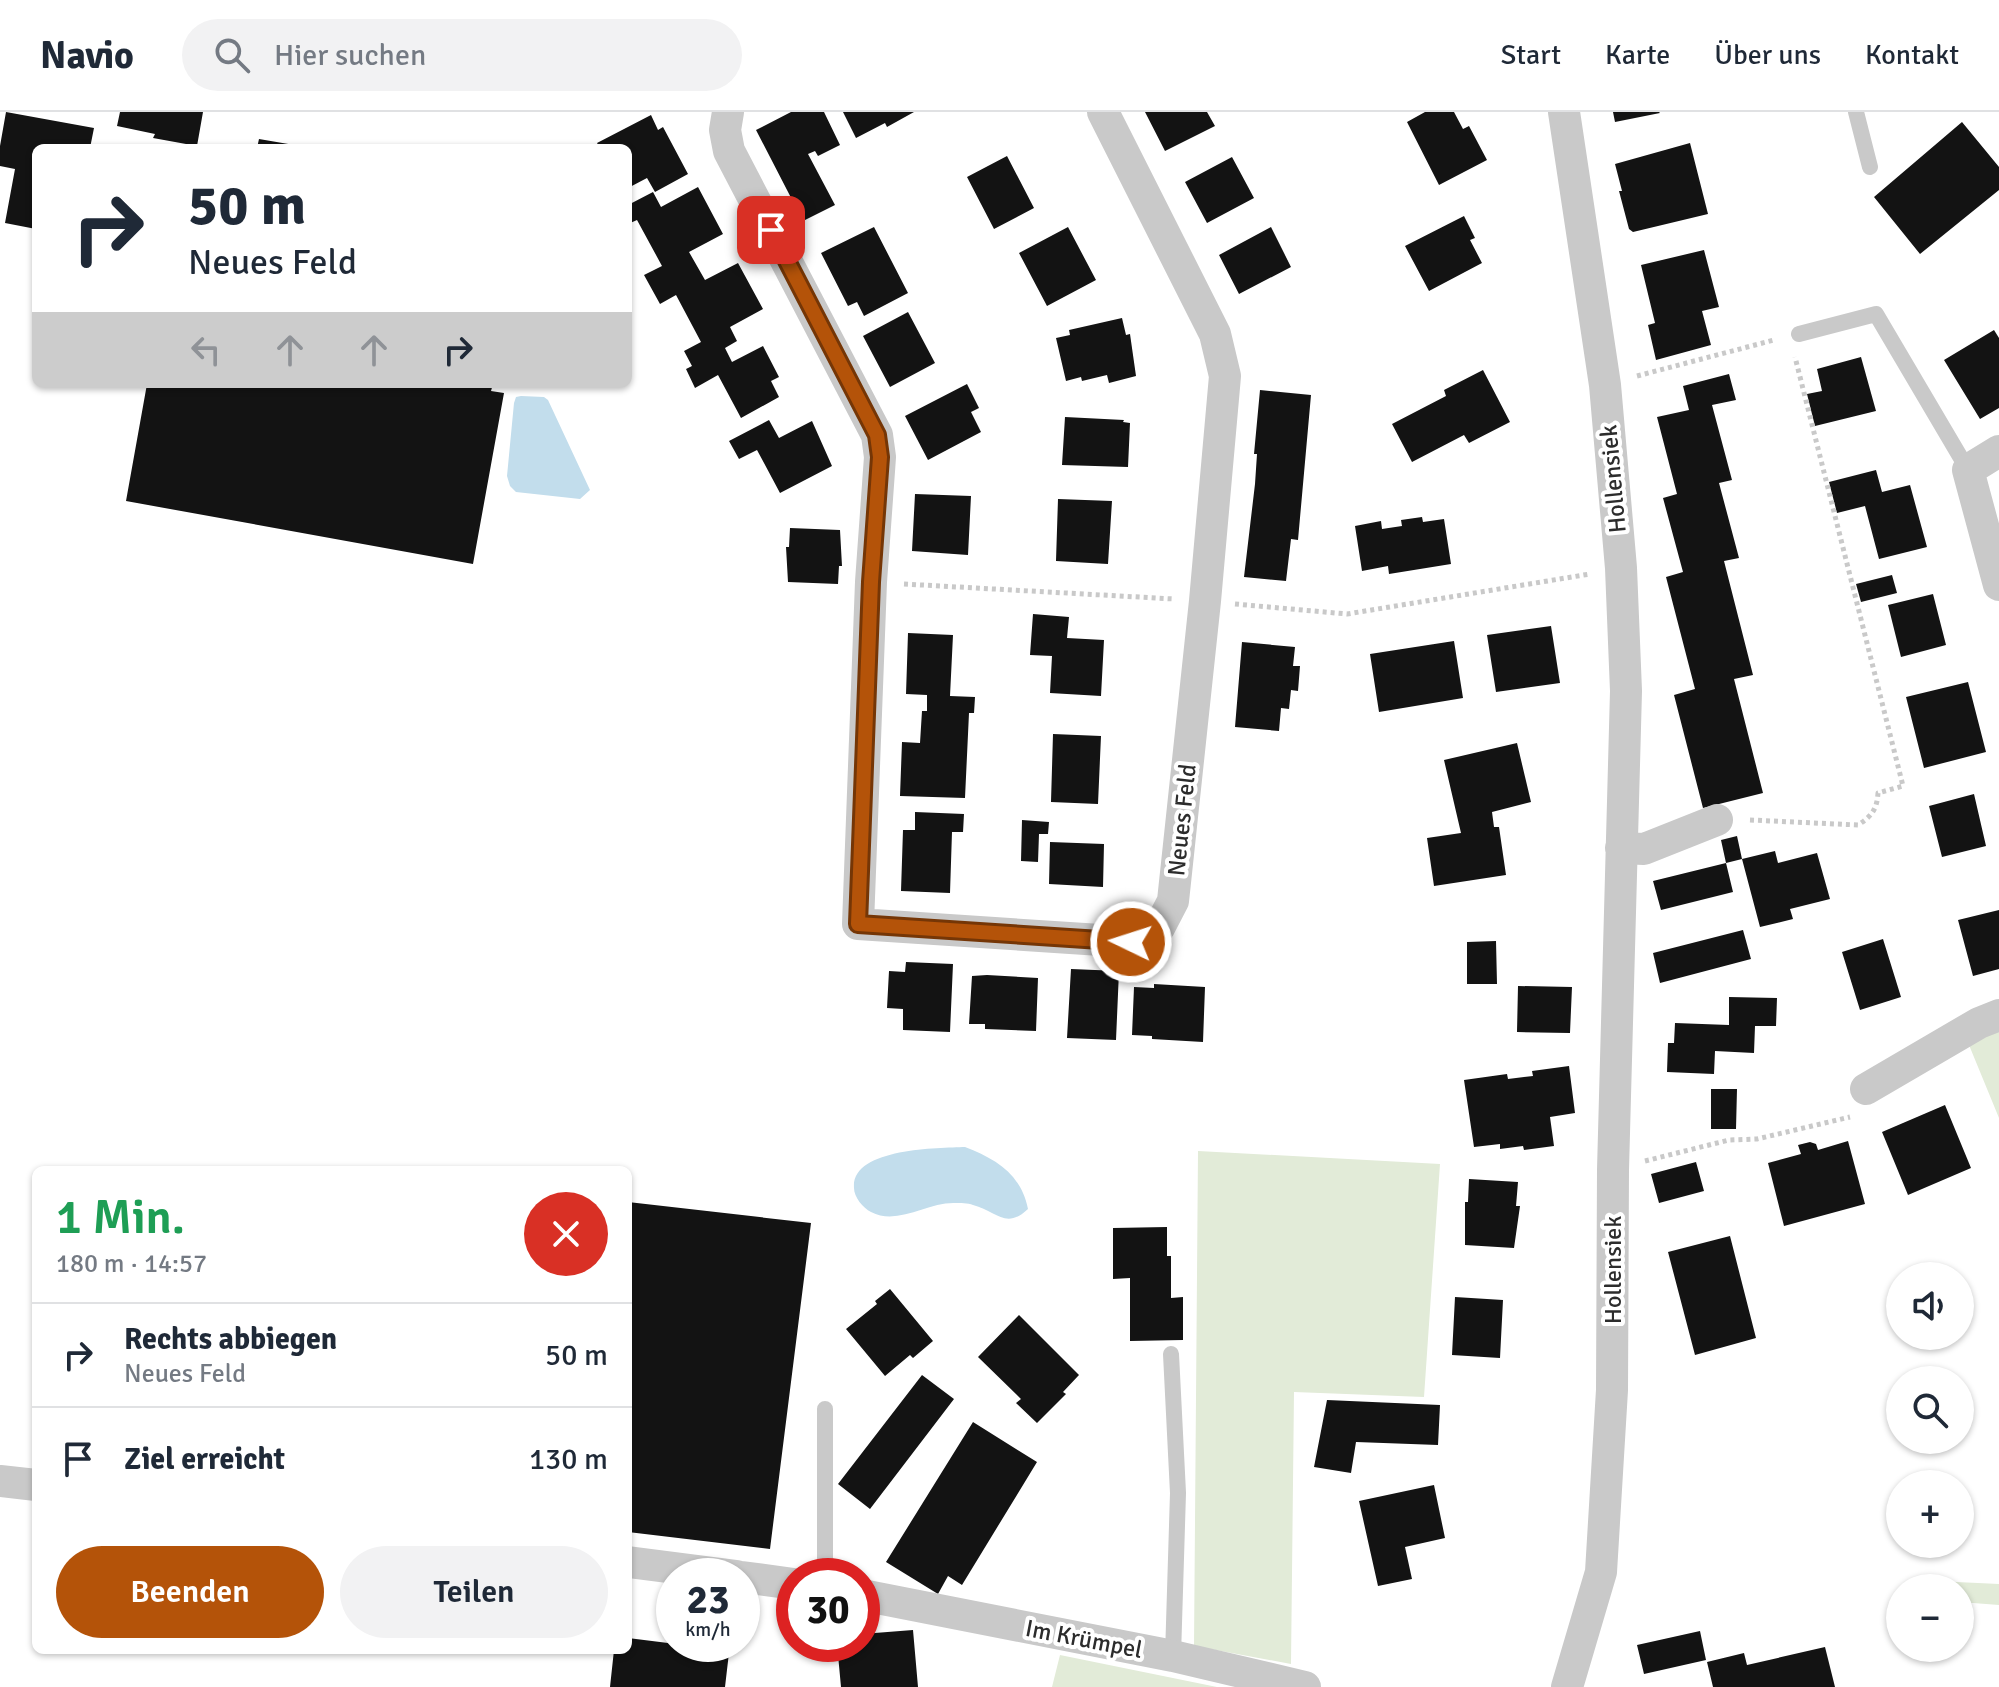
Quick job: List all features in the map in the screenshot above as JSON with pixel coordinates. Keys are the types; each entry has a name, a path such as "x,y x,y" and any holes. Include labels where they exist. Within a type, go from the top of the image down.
{"street":[{"name":"Neues Feld","path":"728,112 725,130 729,151 877,435 880,457 871,582 858,924 1131,942 1159,928 1173,901 1225,376 1215,334 1103,112"},
{"name":"Hollensiek","path":"1564,112 1605,385 1621,568 1626,691 1613,1170 1612,1390 1601,1572 1567,1687"},
{"path":"1999,451 1968,470 1999,585"},
{"path":"1621,848 1644,849 1717,820"},
{"path":"1866,1089 1979,1023 1999,1015"},
{"path":"0,1481 32,1485"},
{"path":"632,1563 656,1566"},
{"name":"Im Krümpel","path":"880,1599 1173,1656 1305,1687"}],"lane":[{"path":"1856,112 1870,167"},
{"path":"1795,335 1876,314 1968,470"},
{"path":"1171,1354 1178,1493 1173,1656"},
{"path":"825,1409 825,1558"}],"path":[{"path":"1605,385 1795,335 1903,786 1878,793 1877,805 1870,818 1858,825 1786,820 1717,820"},
{"path":"871,582 1205,601 1347,614 1621,568"},
{"path":"1613,1170 1729,1140 1757,1139 1857,1115 1866,1089"}],"green space":[{"path":"1999,1030 1999,1118 1969,1045"},
{"path":"1198,1151 1440,1164 1424,1397 1294,1392 1291,1664 1194,1646"},
{"path":"1974,1583 1999,1584 1999,1605 1974,1603"},
{"path":"1060,1655 1217,1687 1052,1687"}],"water":[{"path":"516,397 548,400 590,490 580,499 516,492 510,486 507,476 514,403"},
{"path":"965,1147 1006,1169 1020,1186 1028,1209 1007,1219 971,1204 955,1203 902,1215 881,1216 865,1208 856,1195 857,1175 866,1165 881,1158 917,1150"}],"building":[{"path":"6,112 94,128 91,144 32,144 32,228 5,223 15,169 0,166"},
{"path":"120,112 203,112 197,144 153,138 155,134 117,126"},
{"path":"791,112 824,112 840,145 818,156 815,151 808,154 835,205 803,221 756,130"},
{"path":"843,112 914,112 887,127 885,123 856,138"},
{"path":"1145,112 1207,112 1215,126 1165,151"},
{"path":"1425,112 1454,112 1463,129 1469,126 1487,160 1439,185 1407,122"},
{"path":"1613,112 1659,112 1660,113 1615,122"},
{"path":"651,115 658,130 663,127 688,174 655,192 647,178 632,186 632,144 597,143"},
{"path":"1962,122 1999,167 1999,190 1920,254 1874,197"},
{"path":"259,139 288,144 258,144"},
{"path":"1690,143 1708,214 1633,232 1629,229 1615,164"},
{"path":"1007,156 1034,208 994,229 967,177"},
{"path":"1232,157 1254,198 1207,223 1185,182"},
{"path":"698,187 723,234 689,252 705,280 738,263 763,309 730,327 737,341 725,348 732,362 763,346 779,377 771,381 779,397 741,418 718,375 695,388 686,369 692,366 684,351 701,342 676,295 660,304 644,275 662,266 637,220 632,222 632,203 653,192 661,207"},
{"path":"1464,216 1475,238 1470,240 1482,263 1429,291 1405,246"},
{"path":"874,227 908,293 864,316 857,302 848,306 821,253"},
{"path":"1068,227 1096,280 1047,306 1019,253"},
{"path":"1271,227 1291,267 1239,294 1219,255"},
{"path":"1704,250 1719,307 1702,311 1711,345 1656,360 1648,325 1655,323 1641,265"},
{"path":"908,312 935,363 890,387 863,336"},
{"path":"1122,318 1126,335 1130,334 1136,376 1109,383 1107,375 1066,381 1056,338 1070,335 1069,330"},
{"path":"1994,330 1999,338 1999,408 1980,419 1944,360"},
{"path":"1861,357 1876,411 1815,426 1807,394 1822,391 1817,369"},
{"path":"1483,370 1510,422 1469,443 1464,435 1412,462 1392,424 1446,396 1444,390"},
{"path":"1729,374 1736,400 1712,405 1732,480 1719,483 1739,558 1724,561 1753,675 1734,679 1763,793 1703,808 1674,695 1695,689 1666,577 1683,572 1663,498 1677,494 1657,417 1689,410 1683,386"},
{"path":"967,384 979,408 971,412 981,432 928,460 905,416"},
{"path":"146,388 492,388 491,391 504,393 473,564 126,501"},
{"path":"1260,390 1311,395 1298,540 1291,539 1286,581 1244,577 1255,484 1257,454 1254,454"},
{"path":"1065,417 1124,420 1130,423 1128,467 1062,465"},
{"path":"769,420 779,438 812,421 832,466 780,493 757,450 739,459 729,441"},
{"path":"1876,470 1882,492 1910,485 1927,547 1879,559 1865,506 1837,513 1829,482"},
{"path":"915,494 971,496 968,555 912,551"},
{"path":"1058,499 1112,501 1108,564 1056,561"},
{"path":"1422,517 1423,522 1444,519 1451,564 1389,574 1388,566 1362,571 1355,526 1381,521 1382,529 1402,526 1401,520"},
{"path":"790,528 840,530 842,566 839,566 838,584 788,582 786,547 789,547"},
{"path":"1892,575 1897,593 1861,602 1856,584"},
{"path":"1933,594 1946,645 1901,657 1888,605"},
{"path":"1033,614 1069,617 1067,638 1104,640 1101,696 1050,693 1052,656 1030,655"},
{"path":"1551,626 1560,683 1496,692 1487,635"},
{"path":"908,633 953,635 950,696 975,697 974,713 969,713 965,798 900,796 902,742 920,743 922,711 927,711 927,695 906,694"},
{"path":"1454,641 1463,698 1379,712 1370,654"},
{"path":"1242,642 1295,647 1293,666 1300,666 1298,691 1291,690 1289,709 1281,708 1279,731 1235,727"},
{"path":"1968,682 1986,752 1924,768 1906,697"},
{"path":"1053,734 1101,736 1098,804 1051,802"},
{"path":"1517,743 1531,802 1492,812 1494,827 1499,827 1506,875 1434,886 1427,838 1461,833 1444,760"},
{"path":"1974,794 1986,846 1942,857 1929,806"},
{"path":"915,812 964,814 963,832 952,832 950,893 901,891 903,830 915,830"},
{"path":"1022,820 1049,822 1048,834 1039,834 1038,862 1021,861"},
{"path":"1737,836 1742,859 1726,863 1721,840"},
{"path":"1050,842 1104,844 1103,887 1049,884"},
{"path":"1775,851 1778,863 1817,853 1830,899 1790,909 1793,919 1760,927 1742,859"},
{"path":"1726,863 1733,892 1661,910 1653,881"},
{"path":"1999,910 1999,969 1973,976 1958,920"},
{"path":"1743,930 1751,959 1660,983 1653,953"},
{"path":"1883,939 1901,997 1860,1010 1842,952"},
{"path":"1496,941 1497,984 1467,984 1467,942"},
{"path":"906,962 953,964 950,1032 903,1030 903,1009 887,1008 889,971 905,972"},
{"path":"1071,969 1119,971 1116,1040 1067,1038"},
{"path":"972,976 1038,978 1036,1031 985,1029 985,1024 969,1024"},
{"path":"1154,984 1205,987 1203,1042 1132,1035 1134,987 1154,988"},
{"path":"1518,986 1572,987 1570,1033 1517,1032"},
{"path":"1729,997 1777,998 1776,1026 1755,1026 1754,1053 1715,1051 1714,1074 1667,1072 1668,1043 1674,1043 1675,1023 1729,1025"},
{"path":"1569,1066 1575,1113 1550,1117 1554,1146 1524,1150 1523,1146 1500,1149 1500,1144 1474,1147 1464,1080 1507,1074 1508,1079 1533,1076 1532,1071"},
{"path":"1711,1089 1737,1089 1736,1129 1711,1129"},
{"path":"1945,1105 1971,1168 1908,1195 1882,1132"},
{"path":"1848,1141 1865,1204 1784,1226 1768,1163 1801,1154 1798,1145 1810,1142 1816,1144 1818,1150"},
{"path":"1696,1162 1704,1191 1659,1203 1651,1174"},
{"path":"1469,1179 1518,1182 1516,1206 1520,1206 1514,1248 1465,1245 1465,1202 1468,1202"},
{"path":"632,1202 811,1223 770,1549 632,1532"},
{"path":"1167,1227 1171,1298 1183,1297 1183,1340 1130,1341 1130,1278 1113,1279 1113,1228"},
{"path":"1730,1236 1756,1338 1695,1355 1668,1252"},
{"path":"890,1289 933,1341 885,1376 846,1329"},
{"path":"1455,1297 1503,1300 1500,1358 1452,1355"},
{"path":"1019,1315 1079,1375 1063,1392 1066,1394 1037,1423 1016,1403 1021,1399 978,1357"},
{"path":"922,1375 954,1399 870,1509 838,1484"},
{"path":"1327,1400 1440,1405 1438,1445 1356,1442 1351,1473 1314,1467"},
{"path":"973,1422 1037,1462 962,1585 948,1576 938,1594 886,1562"},
{"path":"1434,1485 1445,1538 1405,1547 1412,1579 1378,1586 1359,1501"},
{"path":"913,1630 918,1687 841,1687 839,1662 880,1662 880,1633"},
{"path":"1700,1631 1706,1660 1644,1674 1637,1645"},
{"path":"632,1638 656,1642 656,1662 728,1662 725,1687 610,1687 614,1654 632,1654"},
{"path":"1825,1647 1835,1687 1713,1687 1707,1662 1744,1653 1747,1665"}],"route":[{"path":"771,230 877,435 880,457 871,582 858,924 1131,942"}]}
